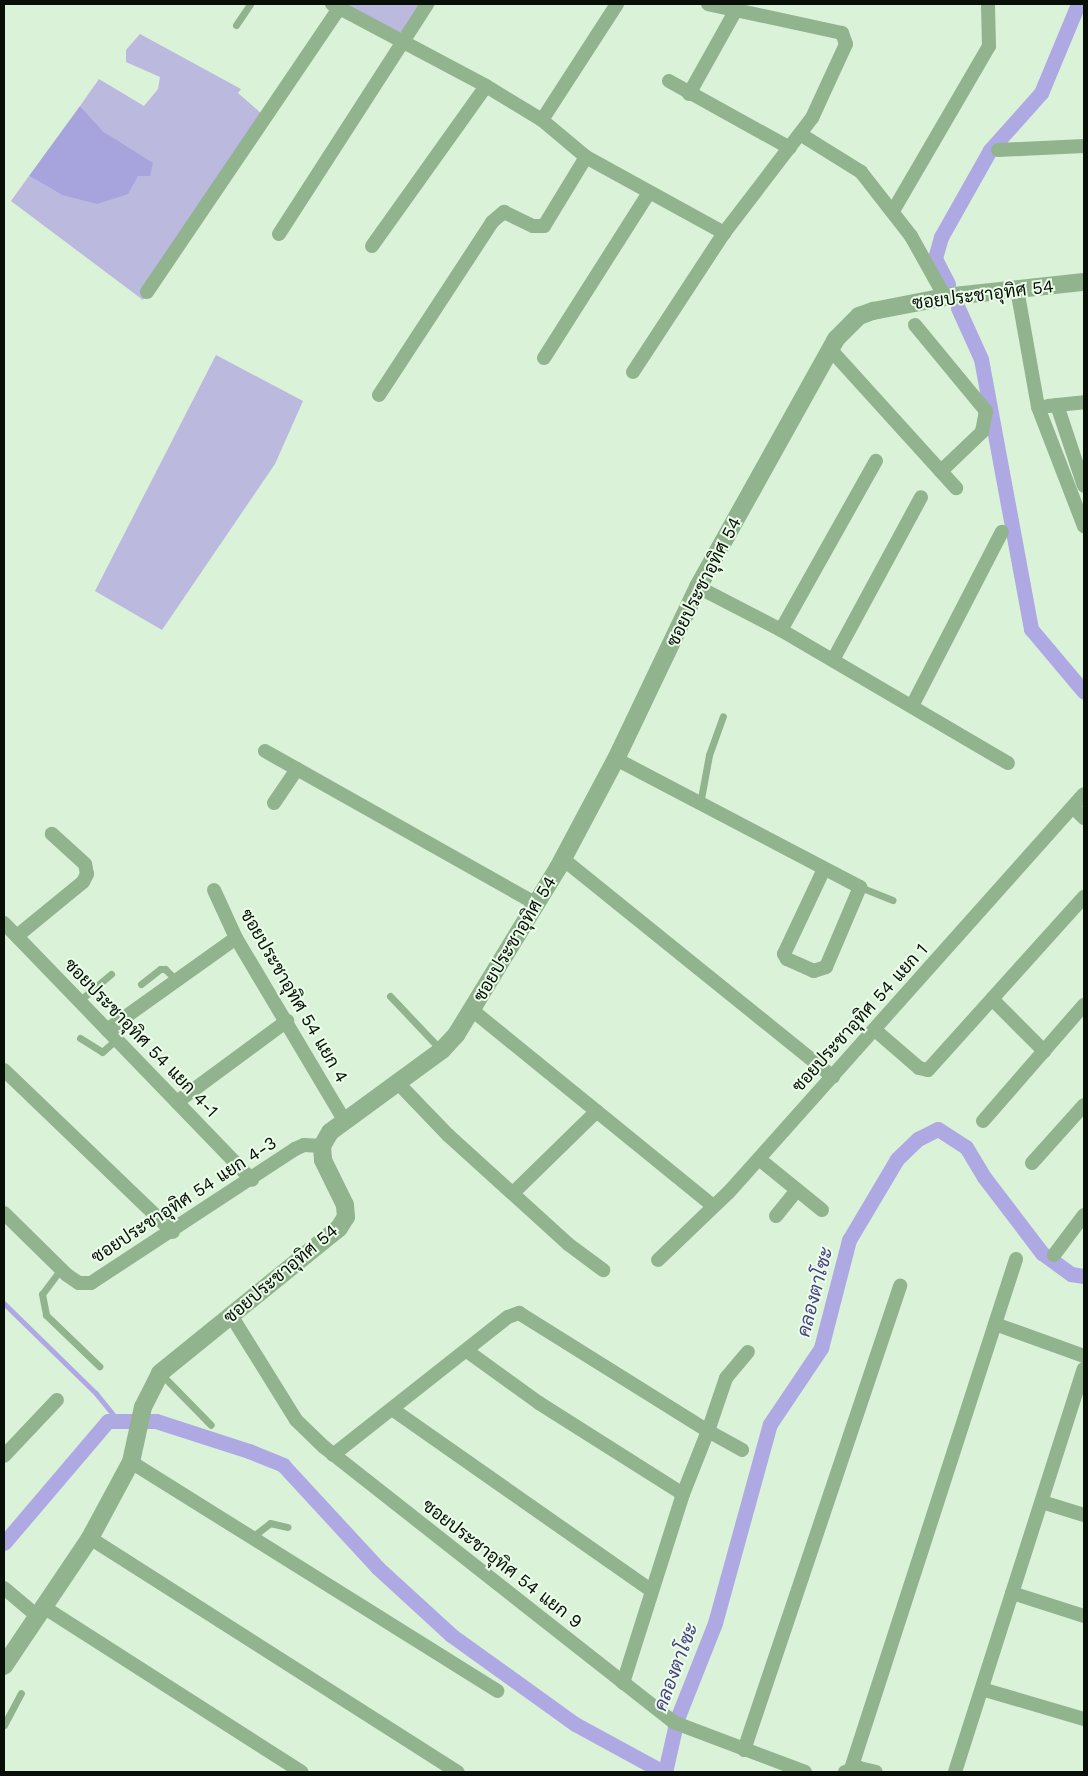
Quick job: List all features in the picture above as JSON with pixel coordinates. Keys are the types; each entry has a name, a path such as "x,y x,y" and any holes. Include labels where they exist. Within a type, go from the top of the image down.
{"street":[{"path":"279,234 427,4"},
{"path":"542,120 617,4"},
{"path":"633,372 724,233 800,134 844,51 845,37 708,4"},
{"path":"893,211 989,46 988,4"},
{"path":"147,292 336,6 486,86 542,120 586,157 648,194 724,233"},
{"path":"689,94 736,10"},
{"path":"669,80 689,94 790,148"},
{"path":"372,246 486,86"},
{"path":"800,134 861,172 893,211 945,297"},
{"path":"998,150 1084,146"},
{"path":"379,395 492,222 504,212 534,226 544,226 586,157"},
{"path":"544,358 648,194"},
{"name":"ซอยประชาอุทิศ 54","path":"4,1666 39,1611 90,1538 131,1462 143,1407 160,1373 232,1317 339,1228 346,1217 345,1205 323,1160 322,1146 344,1120 442,1050 472,1010 562,859 616,759 698,587 830,350 859,316 945,297 1084,282"},
{"path":"1017,289 1038,407 1084,526"},
{"path":"915,324 986,411 982,432 941,471"},
{"path":"830,350 956,488"},
{"path":"1038,407 1084,402"},
{"path":"1057,405 1084,486"},
{"path":"781,630 876,461"},
{"path":"833,660 921,496"},
{"path":"912,706 1002,532"},
{"path":"698,587 781,630 1008,762"},
{"path":"265,751 536,904"},
{"path":"616,759 823,871 860,887 826,967 814,971 786,959 785,947 823,871"},
{"path":"274,803 297,769"},
{"name":"ซอยประชาอุทิศ 54 แยก 1","path":"658,1260 759,1159 1084,794"},
{"path":"1073,807 1084,818"},
{"path":"17,936 83,882 87,874 84,864 52,834"},
{"path":"562,859 833,1077"},
{"name":"ซอยประชาอุทิศ 54 แยก 4","path":"214,890 236,938 287,1021 344,1120"},
{"path":"874,1030 924,1071 1084,897"},
{"name":"ซอยประชาอุทิศ 54 แยก 4-1","path":"4,923 252,1180"},
{"path":"106,1030 236,938"},
{"path":"992,999 1044,1051"},
{"path":"983,1121 1084,1005"},
{"path":"472,1010 713,1206"},
{"path":"177,1102 287,1021"},
{"path":"4,1070 172,1232"},
{"path":"397,1082 513,1193 603,1270"},
{"path":"1032,1163 1084,1105"},
{"path":"513,1193 597,1111"},
{"name":"ซอยประชาอุทิศ 54 แยก 4-3","path":"4,1214 61,1269 79,1283 91,1284 304,1145 322,1146"},
{"path":"759,1159 822,1210"},
{"path":"776,1216 797,1190"},
{"path":"1054,1255 1084,1215"},
{"path":"876,1772 848,1771 1016,1259"},
{"path":"744,1750 900,1286"},
{"path":"333,1455 508,1317 526,1315 742,1450"},
{"name":"ซอยประชาอุทิศ 54 แยก 9","path":"232,1317 296,1420 333,1455 623,1683 679,1724 805,1772"},
{"path":"995,1324 1084,1356"},
{"path":"467,1351 539,1403 683,1494"},
{"path":"623,1683 683,1494 726,1378 748,1352"},
{"path":"955,1772 984,1690 1012,1592 1084,1368"},
{"path":"4,1456 57,1400"},
{"path":"392,1409 652,1591"},
{"path":"131,1462 497,1691"},
{"path":"1042,1502 1084,1515"},
{"path":"90,1538 458,1772"},
{"path":"4,1588 302,1772"},
{"path":"1012,1592 1084,1616"},
{"path":"984,1690 1084,1719"}],"lane":[{"path":"236,25 250,4"},
{"path":"700,805 709,755 723,716"},
{"path":"860,887 892,900"},
{"path":"141,984 160,969 165,969 176,980"},
{"path":"79,1001 111,974"},
{"path":"390,996 442,1050"},
{"path":"80,1038 102,1052 116,1040"},
{"path":"61,1269 42,1294 46,1315 99,1366"},
{"path":"160,1373 211,1425"},
{"path":"251,1538 270,1523 288,1528"},
{"path":"4,1726 21,1693"}],"shaded area":[{"path":"343,4 421,4 405,30 397,34"},
{"path":"140,34 241,89 238,93 269,120 143,300 11,201 29,176 62,195 127,148 104,132 80,106 99,79 144,106 158,89 160,77 126,62 126,50"},
{"path":"80,106 104,132 153,163 150,176 138,176 128,194 97,204 62,195 29,176"},
{"path":"216,355 303,401 275,464 162,630 95,591"}],"waterway":[{"path":"948,284 935,258 941,237 990,150 1041,93 1078,4"},
{"path":"958,308 981,359 1031,629 1084,692"},
{"name":"คลองตาโซะ","path":"665,1772 677,1719 715,1623 770,1424 821,1348 849,1240 897,1159 918,1139 938,1129 966,1147 984,1177 1042,1253 1071,1274 1084,1276"},
{"path":"4,1303 96,1393 119,1421"},
{"path":"4,1543 108,1421 156,1421 249,1451 283,1465 378,1568 451,1635 575,1724 663,1772"}]}
